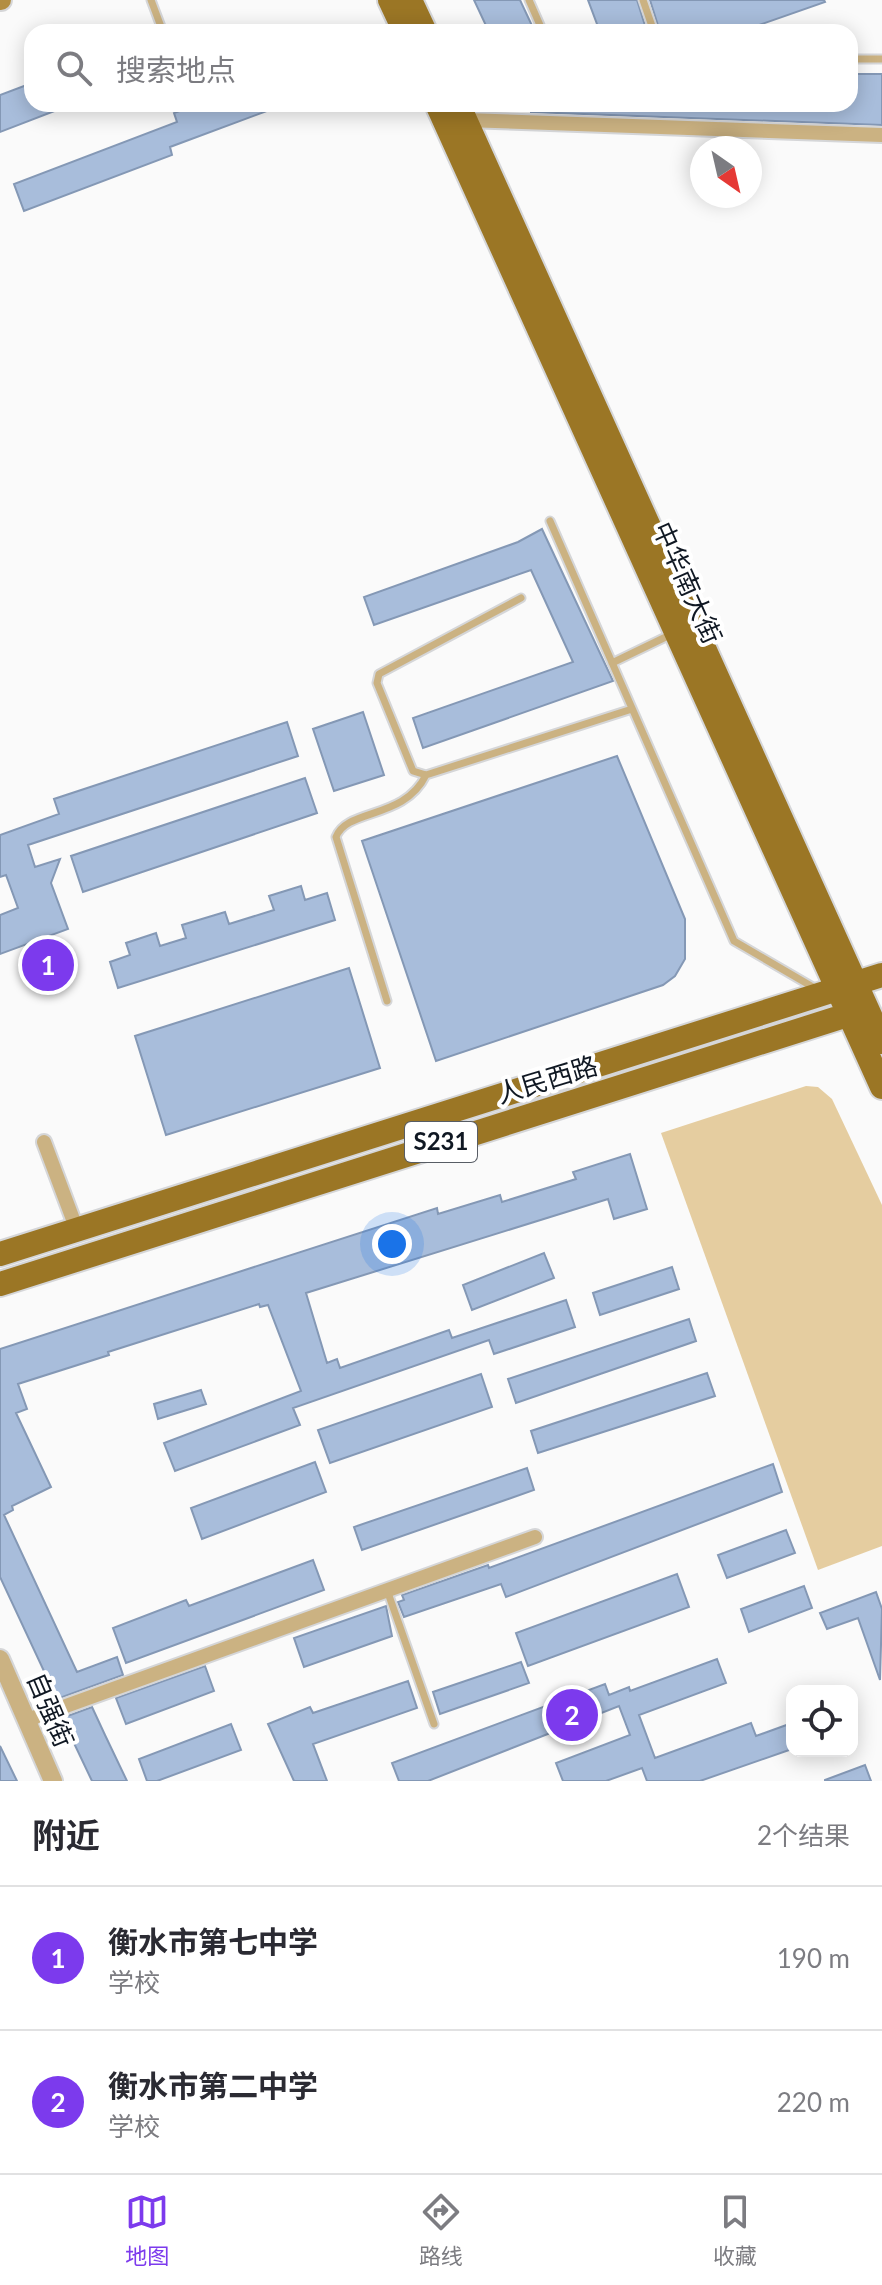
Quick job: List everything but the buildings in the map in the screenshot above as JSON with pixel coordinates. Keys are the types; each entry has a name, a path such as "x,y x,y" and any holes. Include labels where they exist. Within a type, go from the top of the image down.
{"main road":[{"path":"390,0 401,24"},
{"path":"410,0 421,24"},
{"name":"中华南大街","path":"441,112 839,988 866,1009 882,1042"},
{"name":"中华南大街","path":"461,112 839,988"},
{"name":"人民西路","path":"0,1254 882,975"},
{"name":"中华南大街","path":"866,1009 882,1087"},
{"name":"人民西路","path":"0,1284 866,1009"}],"street":[{"path":"461,112 882,135"},
{"path":"44,1142 77,1230"},
{"path":"27,1720 535,1537"},
{"name":"自强街","path":"0,1659 53,1781"}],"lane":[{"path":"151,0 160,24"},
{"path":"529,0 540,24"},
{"path":"643,0 651,24"},
{"path":"858,59 882,59"},
{"path":"550,521 734,941 839,988"},
{"path":"521,598 379,674 377,683 413,771 426,775 632,709"},
{"path":"612,663 678,631"},
{"path":"387,1001 336,837 345,824 404,803 418,791 426,775"},
{"path":"387,1590 434,1724"}],"shaded area":[{"path":"806,1086 818,1087 832,1099 882,1205 882,1546 818,1570 661,1133"}],"place":[{"name":"衡水市第七中学","path":"48,965"},
{"name":"衡水市第二中学","path":"572,1715"}]}
